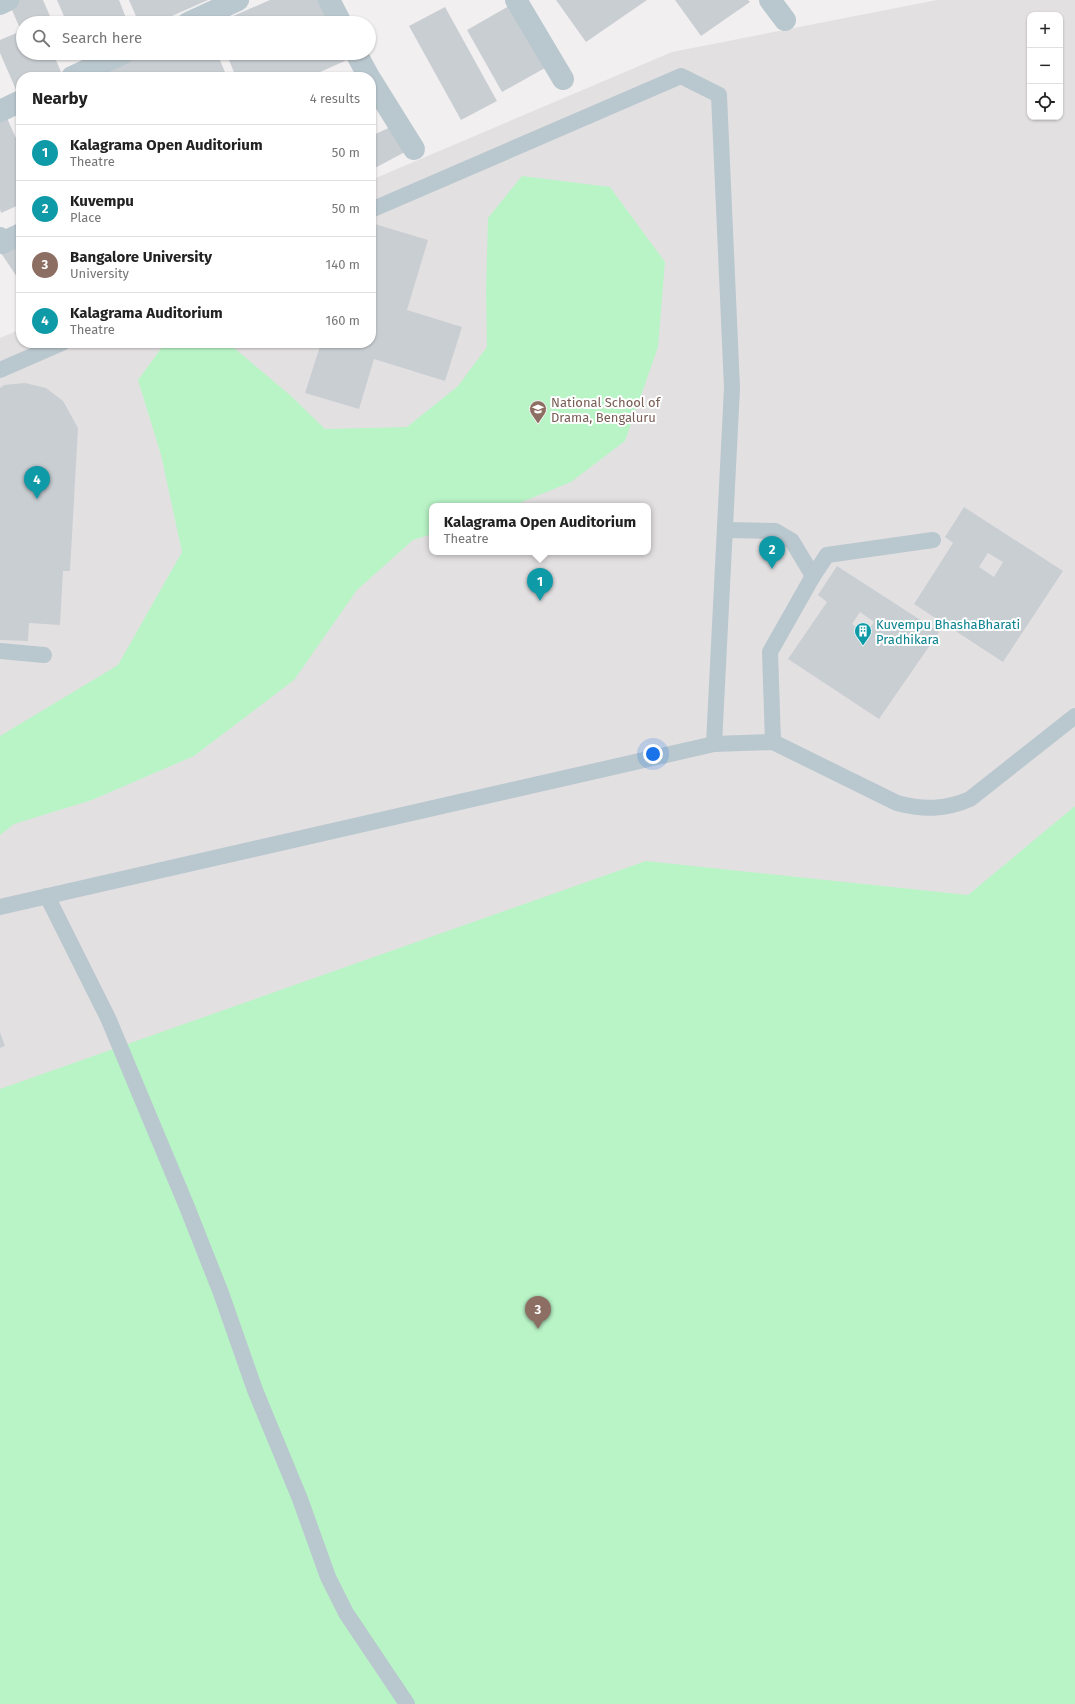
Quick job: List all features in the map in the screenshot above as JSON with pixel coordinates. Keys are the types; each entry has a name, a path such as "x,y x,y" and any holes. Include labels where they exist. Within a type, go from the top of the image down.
{"street":[{"path":"203,16 238,0"},
{"path":"329,0 337,16"},
{"path":"516,0 563,80"},
{"path":"770,0 785,20"},
{"path":"83,72 109,60"},
{"path":"376,92 414,149"},
{"path":"0,111 16,103"},
{"path":"0,238 2,243 16,236"}],"lane":[{"path":"376,208 681,76 719,95 732,388 714,744"},
{"path":"0,370 51,348"},
{"path":"725,530 775,531 792,541 813,576"},
{"path":"773,742 770,652 826,555 933,540"},
{"path":"0,651 44,655"},
{"path":"0,907 714,744 773,742 897,803 927,809 942,808 957,805 970,800 1075,716"},
{"path":"47,896 108,1018 181,1193 221,1293 255,1390 300,1500 328,1577 346,1613 407,1704"}],"shaded area":[{"path":"937,0 1075,0 1075,1704 0,1704 0,338 16,331 16,348 376,348 376,178 672,52"}],"green space":[{"path":"522,176 610,187 665,262 658,347 625,441 571,482 519,503 429,503 429,535 413,540 357,590 294,680 194,756 92,800 14,824 0,835 0,736 118,665 182,552 161,455 138,380 161,348 234,348 290,395 325,429 407,427 458,386 487,347 486,291 488,218"},
{"path":"1075,806 1075,1704 0,1704 0,1089 646,861 968,895"}],"building":[{"path":"16,0 43,0 50,16 16,16 16,19 9,3"},
{"path":"57,0 119,0 125,16 64,16"},
{"path":"129,0 208,0 172,16 136,16"},
{"path":"270,0 321,0 328,16 233,16"},
{"path":"556,0 647,0 586,42"},
{"path":"675,0 748,0 750,2 701,36"},
{"path":"509,6 545,68 502,92 467,30"},
{"path":"445,7 497,101 461,120 409,26"},
{"path":"16,33 16,60 56,60 61,72 16,72 16,90 0,53 0,40"},
{"path":"83,60 99,60 85,66"},
{"path":"120,60 220,60 225,72 105,72 103,67"},
{"path":"229,60 347,60 320,72 234,72"},
{"path":"6,116 16,138 16,206 1,213 0,209 0,118"},
{"path":"393,126 405,152 376,167 376,134"},
{"path":"376,224 428,240 407,310 462,327 445,381 374,359 359,409 305,393 319,348 376,348"},
{"path":"16,243 16,276 1,253"},
{"path":"25,383 46,388 63,401 78,428 70,571 63,571 60,625 29,623 28,641 0,640 0,388 4,385"},
{"path":"964,507 1063,571 1003,662 914,604 953,543 945,537","holes":["988,553 1003,562 994,577 979,567"]},
{"name":"Kuvempu BhashaBharati Pradhikara","path":"837,566 939,632 879,719 788,659 827,602 818,595","holes":["860,612 874,622 866,634 852,624"]},
{"path":"0,1032 5,1046 0,1048"}],"place":[{"name":"National School of Drama, Bengaluru","path":"538,424"},
{"name":"Kalagrama Auditorium","path":"37,499"},
{"name":"Kuvempu","path":"772,569"},
{"name":"Kalagrama Open Auditorium","path":"540,601"},
{"name":"Kuvempu BhashaBharati Pradhikara","path":"863,646"},
{"name":"Bangalore University","path":"538,1329"}]}
